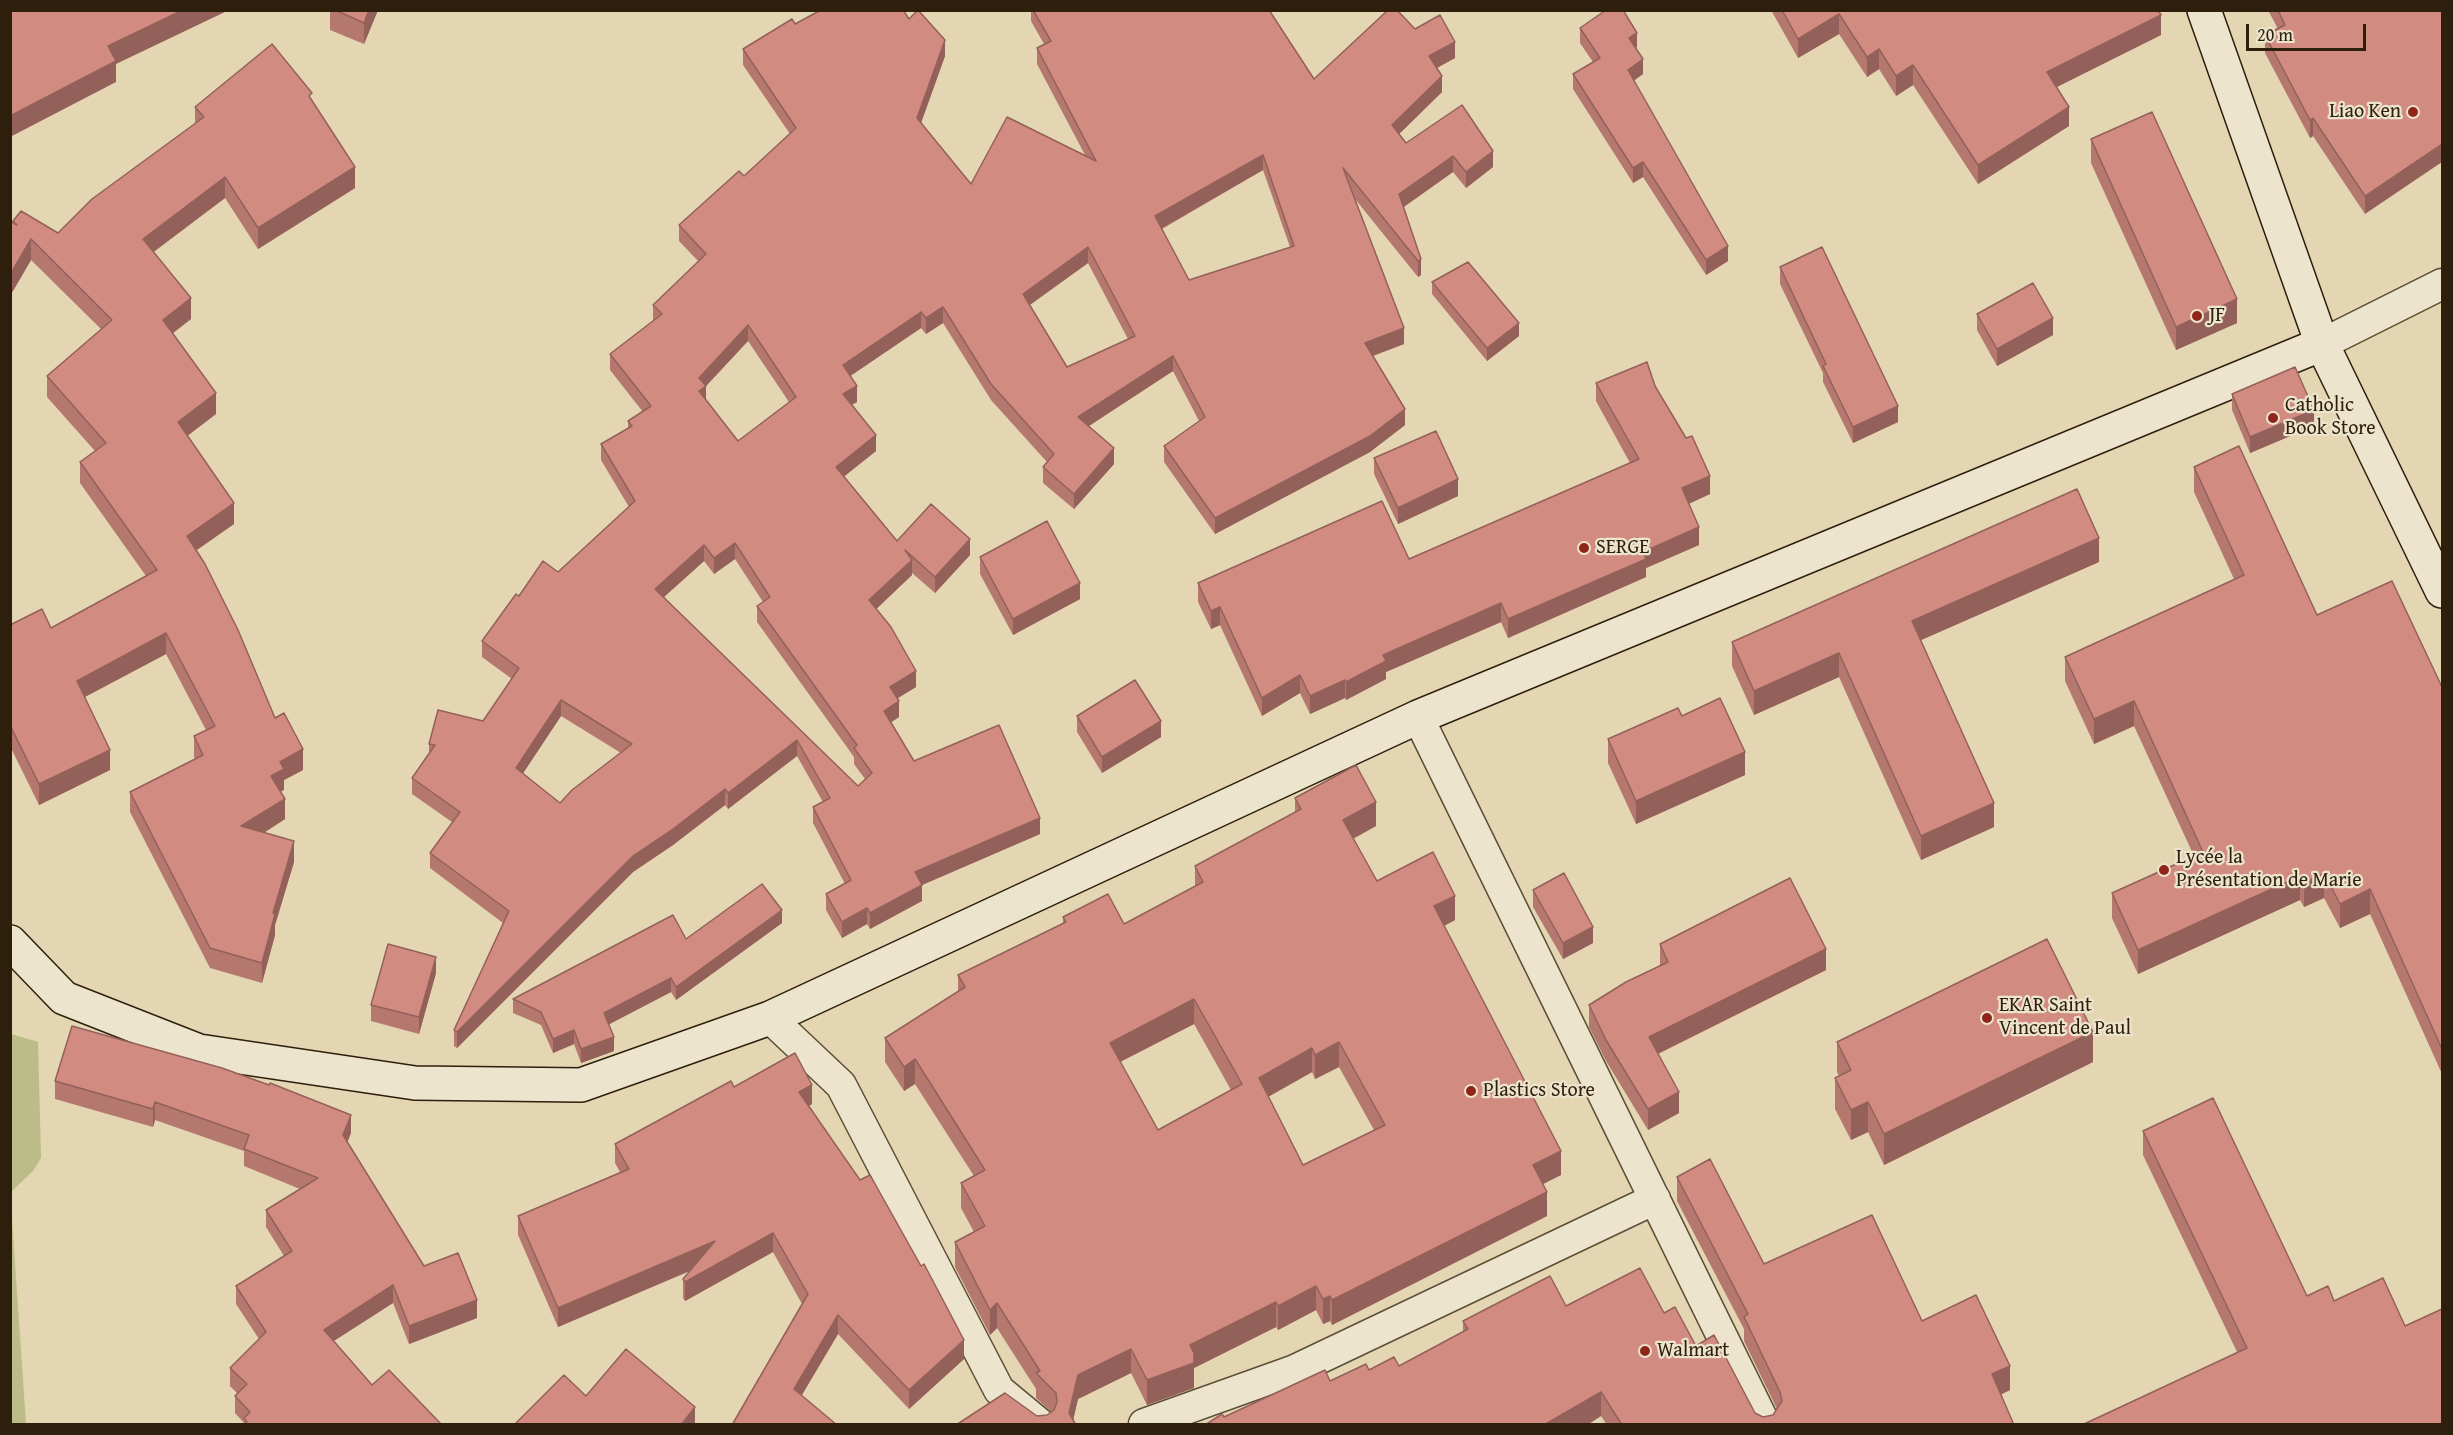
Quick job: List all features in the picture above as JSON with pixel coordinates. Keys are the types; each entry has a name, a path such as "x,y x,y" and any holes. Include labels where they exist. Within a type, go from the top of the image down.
{"street":[{"path":"2204,10 2322,344 2442,591"},
{"path":"10,942 64,999 199,1051 415,1083 581,1085 770,1018 1418,717 2322,344 2442,284"},
{"path":"1418,717 1765,1425"},
{"path":"770,1018 841,1085 999,1390 1040,1425"},
{"path":"1144,1425 1295,1370 1655,1199"}],"green space":[{"path":"11,1034 38,1042 41,1158 33,1171 11,1192"},
{"path":"11,1204 26,1424 11,1424"}],"building":[{"path":"10,10 183,10 108,46 116,61 10,116"},
{"path":"335,10 369,10 364,23"},
{"path":"821,10 903,10 909,19 918,10 945,40 917,118 971,184 1007,117 1096,161 1037,48 1051,41 1033,10 1269,10 1314,79 1388,10 1397,10 1415,29 1440,15 1455,42 1429,56 1442,76 1392,125 1406,143 1462,105 1493,151 1466,172 1453,156 1399,194 1421,259 1418,261 1343,168 1404,328 1365,343 1405,409 1370,436 1215,518 1164,446 1205,417 1173,356 1078,417 1114,448 1074,494 1043,467 1054,454 991,384 943,307 926,318 921,312 843,365 857,386 843,394 876,435 836,467 897,541 931,504 970,539 935,577 905,550 912,560 869,600 891,627 916,671 890,687 899,701 884,711 914,761 999,725 1040,818 915,872 922,885 870,913 867,908 842,922 826,894 851,880 813,807 830,798 797,740 728,793 725,789 633,856 457,1032 454,1030 509,911 430,853 460,812 412,778 435,745 429,744 438,710 483,721 519,668 482,641 516,594 519,596 543,561 558,572 635,501 601,444 632,426 628,421 651,406 610,354 662,314 653,305 706,254 679,225 739,171 744,176 796,128 743,49 792,19 795,24","holes":["1263,155 1294,246 1189,280 1155,216","1088,247 1135,336 1067,367 1023,294","748,325 796,397 738,441 699,391 706,386 699,378","735,543 770,597 757,606 857,745 854,748 872,773 858,786 655,589 704,545 714,558","561,700 632,744 572,790 560,803 516,768"]},
{"path":"1606,10 1623,10 1637,33 1629,38 1643,59 1628,70 1728,246 1706,260 1643,162 1633,168 1573,74 1600,58 1580,28"},
{"path":"1782,10 2158,10 2161,15 2047,72 2069,107 1978,165 1913,65 1896,76 1879,49 1867,57 1839,14 1798,39"},
{"path":"2278,10 2442,10 2442,144 2365,196 2313,118 2310,120 2265,35 2285,25"},
{"path":"272,44 312,93 309,96 355,167 258,228 225,177 143,239 191,298 163,320 216,393 178,422 234,503 187,536 205,564 238,630 275,718 284,713 303,749 280,762 284,769 271,776 285,799 241,826 294,841 273,913 275,914 262,963 210,948 130,792 203,755 194,736 215,726 166,633 77,681 110,750 39,784 10,725 10,625 42,609 51,628 157,570 80,462 106,443 47,376 112,320 31,239 10,275 10,221 17,225 13,221 21,211 58,233 92,199 204,117 195,107"},
{"path":"2152,112 2237,299 2176,327 2091,139"},
{"path":"1822,247 1898,406 1853,427 1823,366 1826,364 1780,267"},
{"path":"1468,262 1519,323 1487,348 1432,282"},
{"path":"2033,283 2053,318 1997,349 1977,314"},
{"path":"1647,362 1655,386 1686,438 1692,436 1710,476 1682,488 1699,527 1643,552 1646,559 1508,619 1501,603 1383,655 1386,661 1346,682 1345,680 1310,696 1300,675 1262,698 1220,607 1211,611 1198,583 1382,501 1409,559 1639,459 1596,383"},
{"name":"Catholic Book Store","path":"2295,367 2314,410 2250,437 2232,394"},
{"path":"1436,431 1458,479 1398,508 1374,458"},
{"path":"2239,446 2317,615 2392,581 2442,687 2442,1049 2370,889 2340,904 2324,873 2304,883 2300,876 2138,950 2112,893 2203,852 2134,701 2094,719 2065,657 2244,575 2194,467"},
{"path":"2077,489 2099,538 1912,621 1994,803 1921,836 1839,653 1754,691 1732,642"},
{"path":"1047,521 1080,583 1013,619 980,557"},
{"path":"1135,680 1161,721 1102,757 1077,716"},
{"path":"1720,698 1745,752 1636,801 1608,739 1678,708 1682,716"},
{"path":"1356,765 1376,802 1343,820 1377,881 1433,852 1455,896 1434,906 1561,1151 1533,1165 1547,1192 1332,1300 1330,1296 1323,1299 1316,1286 1278,1306 1276,1302 1190,1345 1194,1353 1194,1363 1147,1380 1131,1349 1078,1375 1069,1413 1076,1425 956,1425 1005,1393 1037,1416 1047,1415 1054,1410 1057,1402 1056,1393 1036,1373 1040,1371 997,1303 990,1310 955,1242 985,1226 961,1183 985,1170 915,1059 904,1067 885,1038 965,987 958,975 1066,922 1063,917 1108,894 1124,924 1203,882 1195,866 1301,809 1295,798","holes":["1194,999 1242,1084 1158,1130 1110,1043","1339,1042 1385,1125 1303,1165 1259,1078 1312,1048 1315,1055"]},
{"path":"1564,873 1593,927 1563,943 1533,890"},
{"path":"1790,878 1826,949 1649,1037 1679,1092 1648,1109 1606,1040 1589,1005 1626,982 1668,962 1660,944"},
{"path":"762,884 782,910 676,987 671,978 604,1013 614,1037 581,1049 574,1030 553,1039 541,1012 513,999 673,915 686,939"},
{"path":"2047,939 2093,1032 1884,1134 1868,1102 1851,1110 1835,1078 1851,1070 1837,1042"},
{"path":"388,944 436,957 419,1017 371,1005"},
{"path":"72,1026 222,1068 269,1085 270,1083 351,1115 343,1135 424,1266 458,1253 477,1300 409,1326 393,1285 324,1330 372,1385 389,1370 442,1425 244,1425 247,1422 244,1418 250,1412 235,1396 247,1384 230,1368 266,1332 236,1286 292,1251 266,1210 318,1178 244,1149 249,1135 155,1102 153,1109 55,1081"},
{"path":"795,1053 812,1085 799,1092 860,1180 870,1175 921,1266 924,1264 964,1340 909,1390 838,1315 794,1389 837,1425 732,1425 808,1294 773,1233 685,1282 683,1279 715,1241 558,1308 518,1216 629,1169 615,1144 731,1081 734,1087"},
{"path":"2213,1098 2307,1296 2328,1286 2334,1301 2383,1278 2405,1326 2442,1309 2442,1425 2082,1425 2247,1348 2143,1131"},
{"path":"1710,1159 1764,1264 1872,1215 1922,1321 1976,1295 2010,1366 1992,1374 2014,1425 1622,1425 1601,1392 1544,1425 1205,1425 1222,1414 1224,1417 1325,1370 1330,1381 1366,1364 1369,1370 1394,1357 1399,1366 1468,1329 1463,1321 1550,1276 1566,1306 1640,1268 1664,1313 1675,1307 1696,1346 1714,1335 1755,1413 1763,1417 1773,1415 1782,1401 1780,1392 1744,1317 1748,1314 1677,1177"},
{"path":"626,1349 695,1407 681,1425 514,1425 564,1375 586,1396"}],"place":[{"name":"Liao Ken","path":"2413,112"},
{"name":"JF","path":"2197,316"},
{"name":"Catholic Book Store","path":"2273,418"},
{"name":"SERGE","path":"1584,548"},
{"name":"Lycée la Présentation de Marie","path":"2164,870"},
{"name":"EKAR Saint Vincent de Paul","path":"1987,1018"},
{"name":"Plastics Store","path":"1471,1091"},
{"name":"Walmart","path":"1645,1351"}]}
